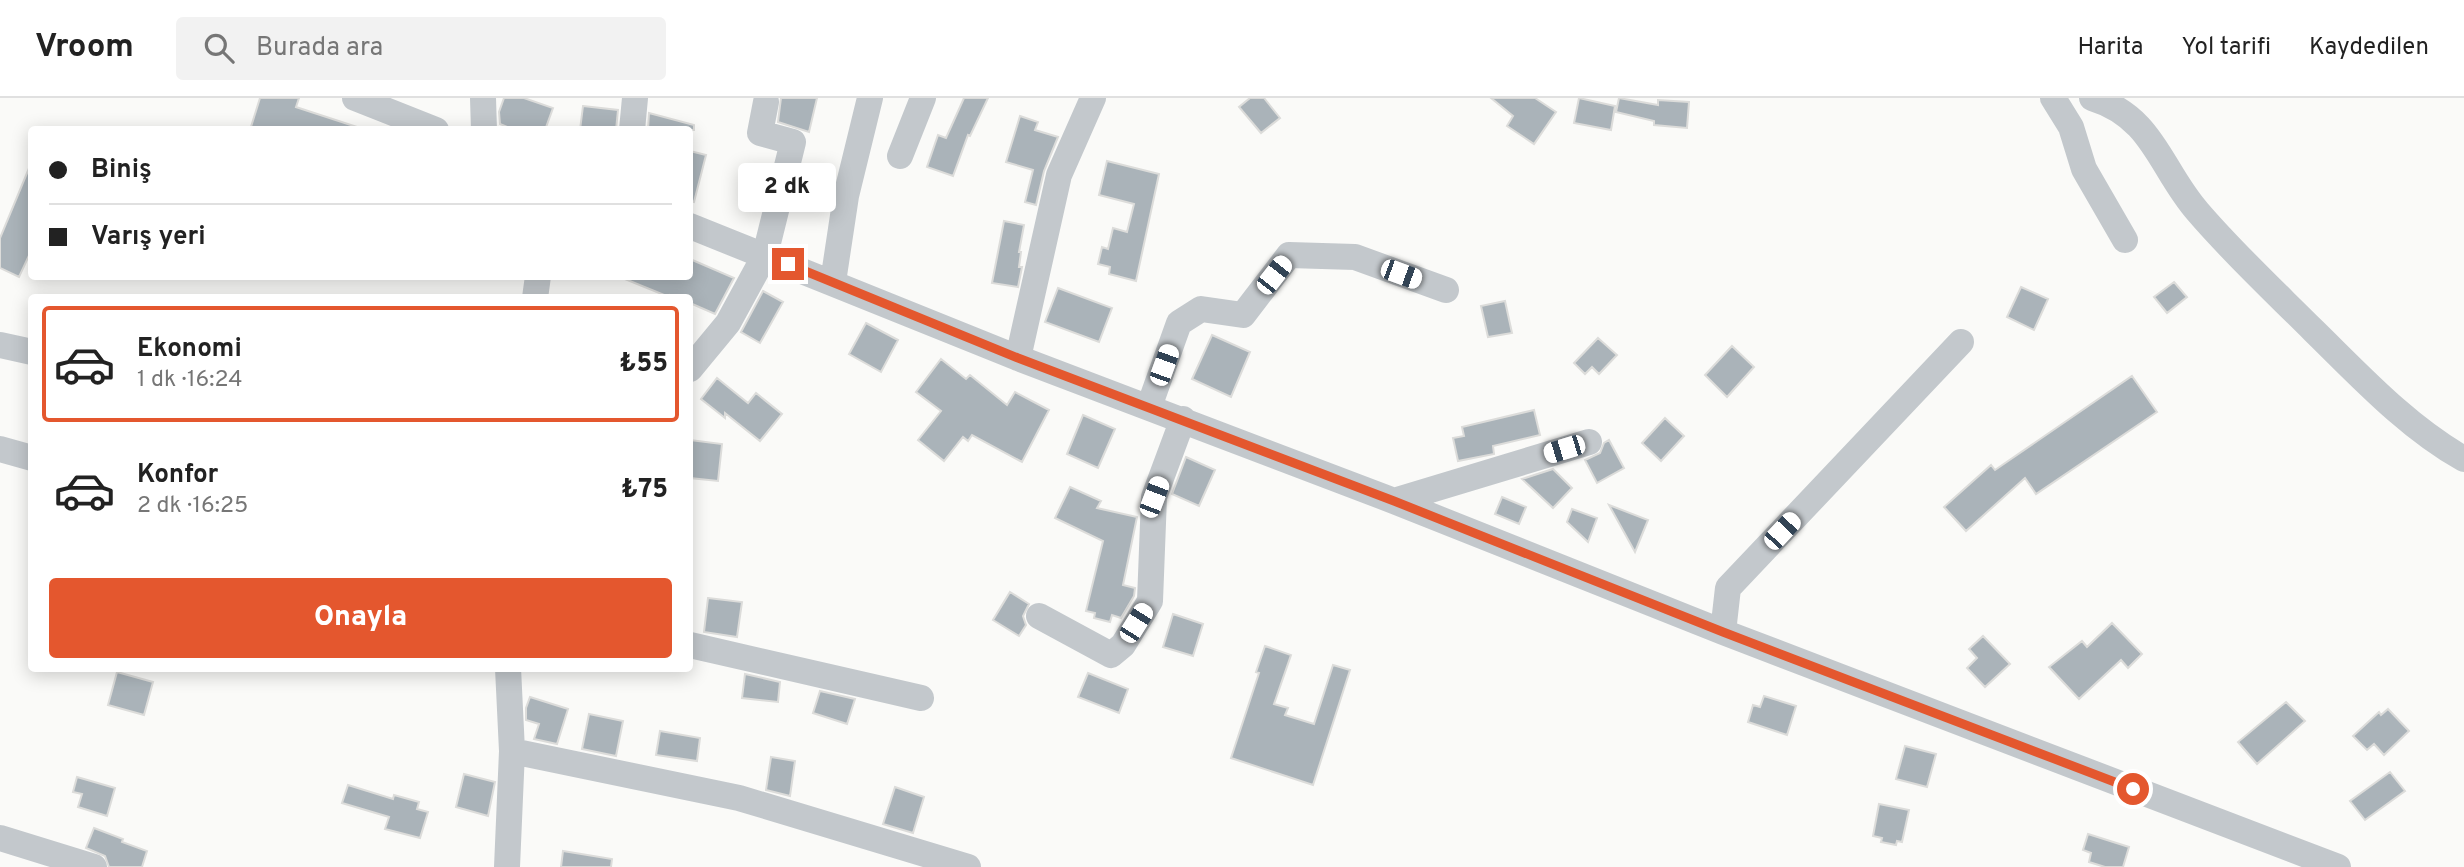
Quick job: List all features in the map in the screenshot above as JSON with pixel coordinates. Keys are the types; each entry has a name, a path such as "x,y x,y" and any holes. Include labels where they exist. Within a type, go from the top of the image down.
{"street":[{"path":"355,98 426,126"},
{"path":"483,98 484,126"},
{"path":"632,126 635,98"},
{"path":"833,282 846,196 870,98"},
{"path":"900,156 923,98"},
{"path":"1018,358 1059,175 1094,98"},
{"path":"2053,98 2071,127 2084,169 2125,240"},
{"path":"2092,98 2110,104 2140,125 2196,211 2264,281 2360,376 2436,443 2464,458"},
{"path":"693,365 728,323 765,255 793,142 760,133 766,102"},
{"path":"693,227 1018,358 2338,867"},
{"path":"1149,407 1180,323 1200,309 1243,315 1289,255 1355,257 1446,290"},
{"path":"1723,632 1728,588 1961,342"},
{"path":"0,345 28,351"},
{"path":"1039,616 1111,654 1123,645 1150,601 1154,497 1182,419"},
{"path":"1394,501 1589,442"},
{"path":"0,449 28,457"},
{"path":"693,646 922,698"},
{"path":"508,672 512,751 508,867"},
{"path":"512,751 739,797 968,867"},
{"path":"0,838 94,867"}],"building":[{"path":"260,98 299,98 296,107 354,126 251,126"},
{"path":"504,98 524,98 553,108 546,126 505,126 500,124 499,112"},
{"path":"781,98 817,98 809,132 778,122"},
{"path":"964,98 988,98 970,136 968,135 953,176 927,167 938,135 946,138"},
{"path":"1250,98 1264,98 1280,118 1261,133 1239,107"},
{"path":"1491,98 1535,98 1556,112 1534,144 1507,126 1513,116"},
{"path":"1579,98 1615,106 1611,130 1574,123"},
{"path":"1619,98 1658,105 1658,100 1689,102 1687,128 1654,125 1654,121 1616,112"},
{"path":"583,106 618,110 616,126 580,126"},
{"path":"649,113 694,125 694,130 693,126 648,126"},
{"path":"1020,116 1038,122 1035,130 1058,137 1044,171 1036,205 1025,202 1033,170 1006,162"},
{"path":"693,152 706,155 693,202"},
{"path":"1107,161 1159,174 1136,281 1109,274 1110,267 1098,264 1102,247 1108,249 1113,228 1127,232 1134,204 1099,195"},
{"path":"28,171 28,258 19,277 0,268 0,238"},
{"path":"1004,221 1024,225 1019,252 1019,267 1022,267 1018,287 992,283"},
{"path":"693,260 734,278 715,314 693,304 693,294 662,294 627,280 693,280"},
{"path":"2174,282 2187,297 2167,313 2154,297"},
{"path":"2021,287 2048,299 2034,330 2007,317"},
{"path":"1058,288 1112,308 1099,342 1045,322"},
{"path":"763,291 783,302 760,343 741,332"},
{"path":"1505,301 1512,333 1488,337 1481,306"},
{"path":"866,323 898,340 881,372 849,354"},
{"path":"1212,335 1250,352 1231,397 1192,379"},
{"path":"1598,338 1617,355 1599,374 1592,367 1585,374 1574,363"},
{"path":"1732,346 1754,367 1727,397 1705,375"},
{"path":"941,359 966,379 970,375 1007,405 1015,392 1049,410 1022,462 972,435 968,441 963,437 944,461 918,440 941,411 916,392"},
{"path":"2132,376 2157,412 2036,494 2025,478 1966,531 1944,507 1991,465 1995,470"},
{"path":"717,378 748,403 756,393 782,414 760,441 725,413 725,418 701,399"},
{"path":"1534,410 1540,435 1493,446 1494,454 1458,461 1453,438 1464,436 1462,427"},
{"path":"1083,415 1115,429 1098,468 1067,454"},
{"path":"1665,418 1684,436 1661,461 1642,443"},
{"path":"693,440 722,444 718,481 693,478"},
{"path":"1609,440 1624,468 1597,483 1585,460 1600,453 1604,443"},
{"path":"1186,457 1215,470 1199,506 1172,494"},
{"path":"1553,469 1572,488 1553,508 1522,479"},
{"path":"1070,487 1101,501 1097,508 1137,517 1123,585 1135,588 1134,596 1121,618 1112,615 1110,622 1094,618 1095,613 1086,611 1103,541 1055,518"},
{"path":"1502,497 1526,507 1519,524 1495,514"},
{"path":"1609,505 1648,520 1635,552"},
{"path":"1572,509 1597,518 1588,542 1567,522"},
{"path":"1010,592 1029,604 1023,616 1026,625 1019,636 993,620"},
{"path":"708,598 742,602 737,637 704,632"},
{"path":"1173,614 1203,624 1193,656 1163,647"},
{"path":"2112,623 2142,654 2128,668 2121,660 2079,699 2049,667 2082,641 2087,647"},
{"path":"1983,636 2010,664 1985,687 1967,668 1977,658 1969,649"},
{"path":"1265,646 1291,655 1274,704 1288,708 1285,715 1314,724 1333,665 1350,670 1313,785 1231,758 1259,673 1256,672"},
{"path":"117,672 153,682 144,715 108,705"},
{"path":"1088,673 1128,689 1119,713 1078,697"},
{"path":"745,674 780,682 778,702 742,698"},
{"path":"820,691 855,699 847,724 813,713"},
{"path":"1764,696 1796,706 1787,735 1748,722 1753,705 1760,707"},
{"path":"530,697 568,709 557,744 534,739 539,724 526,720"},
{"path":"2286,702 2305,721 2257,764 2238,742"},
{"path":"2388,709 2409,731 2384,755 2374,744 2367,750 2353,736 2379,712 2381,715"},
{"path":"589,714 623,721 616,756 582,749"},
{"path":"660,731 700,738 697,761 656,755"},
{"path":"1905,746 1936,754 1927,787 1896,779"},
{"path":"771,757 795,761 790,796 766,790"},
{"path":"2390,772 2405,791 2365,820 2350,801"},
{"path":"464,774 495,782 488,816 456,807"},
{"path":"77,777 115,788 107,816 78,807 82,794 73,792"},
{"path":"348,785 393,799 394,795 419,802 417,809 428,812 420,838 385,829 389,817 342,803"},
{"path":"895,787 924,797 913,833 883,824"},
{"path":"1879,804 1909,810 1902,842 1897,841 1896,845 1881,842 1882,838 1873,836"},
{"path":"94,828 147,851 142,867 109,867 105,856 86,848"},
{"path":"2088,834 2129,847 2123,867 2105,867 2089,862 2091,853 2083,850"},
{"path":"563,851 612,859 611,867 561,867"}],"route":[{"path":"788,264 1018,358 1206,428 1723,632 2133,789"}]}
